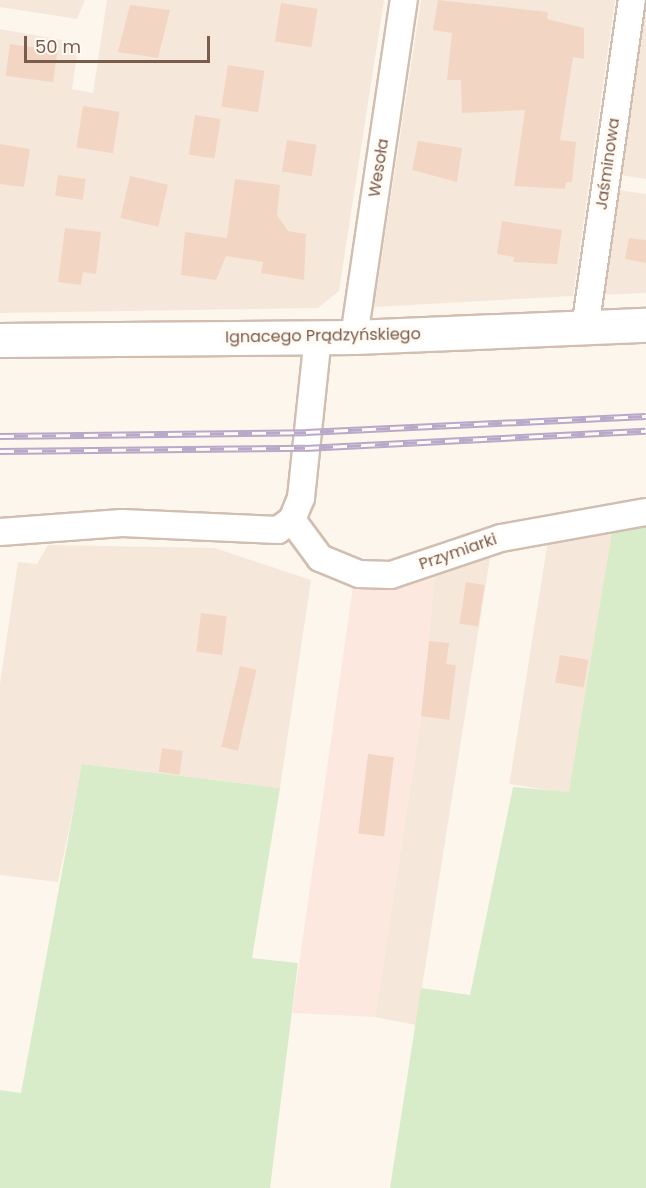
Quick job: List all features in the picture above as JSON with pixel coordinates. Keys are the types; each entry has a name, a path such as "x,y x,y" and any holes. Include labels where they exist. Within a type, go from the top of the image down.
{"street":[{"name":"Wesoła","path":"354,337 404,0"},
{"name":"Jaśminowa","path":"585,329 632,0"},
{"name":"Ignacego Prądzyńskiego","path":"0,340 354,337 646,325"},
{"path":"0,532 122,523 251,532 278,530 292,520 301,498 318,337"},
{"name":"Przymiarki","path":"292,520 320,558 359,574 391,575 501,538 646,512"}],"shaded area":[{"path":"0,0 85,0 77,19 0,7"},
{"path":"107,0 384,0 339,291 318,308 0,313 0,29 73,42 78,48 72,89 93,93"},
{"path":"421,0 615,0 573,296 374,307"},
{"path":"646,0 646,179 620,175"},
{"path":"618,190 646,194 646,293 603,295"},
{"path":"552,516 613,526 571,794 509,784"},
{"path":"48,545 215,548 311,580 280,788 83,764 58,882 0,875 0,684 18,562 37,564"},
{"path":"491,551 416,1025 375,1017 421,716 435,571"},
{"path":"435,571 421,716 375,1017 292,1013 353,586 391,587"}],"green space":[{"path":"646,521 646,1188 390,1188 421,988 470,995 513,787 569,792 613,526"},
{"path":"82,764 280,788 252,958 298,963 270,1188 0,1188 0,1090 21,1093"}],"building":[{"path":"438,0 548,12 547,19 584,28 584,59 573,57 560,140 576,142 572,182 566,182 565,189 514,186 525,110 462,113 461,80 447,80 452,33 433,30"},
{"path":"281,3 318,9 311,47 275,42"},
{"path":"130,5 170,10 158,58 118,52"},
{"path":"10,44 58,51 53,82 6,76"},
{"path":"228,65 265,71 258,112 221,106"},
{"path":"83,106 120,112 113,153 76,147"},
{"path":"195,115 221,119 214,159 189,155"},
{"path":"287,140 317,145 312,176 282,172"},
{"path":"418,141 462,148 457,182 412,170"},
{"path":"0,144 30,149 24,187 0,184"},
{"path":"58,175 86,179 83,200 55,196"},
{"path":"130,176 168,185 158,227 120,218"},
{"path":"235,179 280,185 277,215 288,231 306,234 304,280 261,273 263,262 226,256 216,280 181,275 185,232 227,238"},
{"path":"502,221 562,230 557,264 513,262 514,257 497,254"},
{"path":"65,228 101,232 96,274 83,272 81,285 58,282"},
{"path":"629,238 646,240 646,263 625,259"},
{"path":"466,582 485,585 478,626 459,623"},
{"path":"201,613 227,616 222,655 196,652"},
{"path":"429,641 449,643 446,664 456,665 449,720 421,716"},
{"path":"560,655 589,660 584,688 555,683"},
{"path":"240,666 257,670 238,751 221,747"},
{"path":"162,748 183,751 179,775 159,772"},
{"path":"368,754 394,757 384,837 358,833"}],"railway":[{"path":"0,436 306,432 646,416"},
{"path":"0,451 305,448 646,431"}]}
